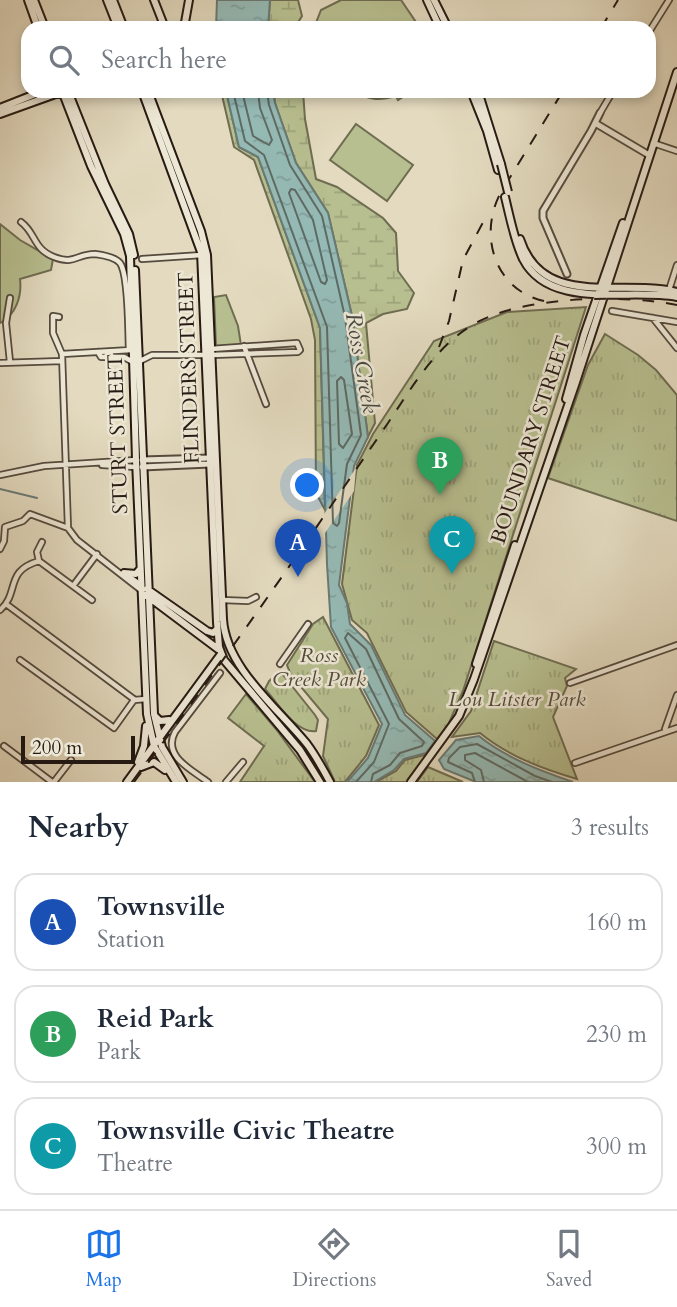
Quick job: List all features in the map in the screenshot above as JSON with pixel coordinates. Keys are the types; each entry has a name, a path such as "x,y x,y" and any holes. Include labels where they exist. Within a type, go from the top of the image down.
{"main road":[{"path":"28,0 36,21"},
{"path":"34,0 42,21"},
{"path":"107,0 115,21"},
{"path":"113,0 121,21"},
{"path":"154,0 162,21"},
{"path":"185,21 189,0"},
{"path":"427,0 437,21"},
{"path":"434,0 444,21"},
{"name":"BOUNDARY STREET","path":"469,693 487,627 565,401 582,339 621,242 677,72"},
{"path":"3,110 28,98"},
{"path":"3,110 42,98"},
{"name":"STURT STREET","path":"67,98 91,166 127,242 131,264 132,349 136,362 150,714 156,740 175,782"},
{"name":"FLINDERS STREET","path":"145,98 202,255 223,619 227,645 253,682"},
{"name":"FLINDERS STREET","path":"151,98 201,231 207,255 207,353"},
{"path":"474,98 499,167"},
{"path":"480,98 524,261 545,282 562,290 587,296 590,303 582,339"},
{"path":"506,195 528,257 545,275 565,284 677,298"},
{"name":"BOUNDARY STREET","path":"411,782 455,721 469,693 602,290 614,243 634,200"},
{"path":"201,231 204,250 202,255"},
{"path":"620,287 613,279 621,242"},
{"path":"579,293 620,287 677,292"},
{"name":"FLINDERS STREET","path":"213,461 218,654"},
{"name":"STURT STREET","path":"139,463 140,569 148,610 149,699"},
{"path":"121,571 136,574 140,569"},
{"path":"144,590 207,631 213,633 217,629"},
{"path":"144,590 218,654 298,748 320,782"},
{"path":"148,610 153,604 161,605"},
{"path":"135,773 169,720 223,648 223,619"},
{"path":"125,782 218,654"},
{"path":"218,654 229,658 253,682 307,745 330,782"},
{"path":"211,666 218,661 227,664"},
{"path":"138,762 145,743 150,714 159,721 169,720"},
{"name":"STURT STREET","path":"156,740 183,782"},
{"path":"125,782 145,764 156,763 175,782"}],"street":[{"path":"656,21 669,0 677,5"},
{"path":"566,274 543,218 543,211 609,98"},
{"path":"595,123 649,155"},
{"path":"653,143 677,151"},
{"path":"21,222 27,226 38,247 64,261 98,254 119,262 125,278 132,349"},
{"path":"142,259 202,255"},
{"path":"669,290 677,265"},
{"path":"10,298 6,321 10,362"},
{"path":"612,311 677,322"},
{"path":"59,317 52,316 62,354 68,528 73,536 144,590"},
{"path":"653,318 677,348"},
{"path":"98,352 102,357 124,357 136,362 152,355 298,352 299,344 243,346 207,353"},
{"path":"243,346 266,404"},
{"path":"124,357 132,349"},
{"path":"62,354 132,349 152,355"},
{"path":"0,363 62,361"},
{"path":"0,475 65,465 213,461"},
{"path":"0,549 4,541 5,527 24,520 30,514 68,528"},
{"path":"42,542 37,553 39,561 92,600"},
{"path":"73,586 97,554"},
{"path":"0,610 6,604 12,584 22,568 39,561"},
{"path":"222,600 248,601 256,597"},
{"path":"6,604 135,700 149,699"},
{"path":"280,664 308,624"},
{"path":"570,683 677,645"},
{"path":"20,660 114,728 135,700"},
{"path":"208,782 175,756 172,740 220,673"},
{"path":"665,730 677,695"},
{"path":"575,763 677,728"},
{"path":"4,746 53,782 71,760"},
{"path":"226,782 243,762"}],"green space":[{"path":"270,0 298,0 302,16 299,21 268,21"},
{"path":"341,0 401,0 415,21 317,21 321,10"},
{"path":"223,98 228,98 239,147 258,157 320,328 325,510 316,493 315,340 311,319 254,160 234,147"},
{"path":"274,98 304,98 316,179 337,187 383,218 396,233 398,271 414,293 407,309 383,314 366,323 375,423 368,437 352,316 328,213 296,163"},
{"path":"356,124 413,165 387,201 330,160"},
{"path":"0,224 20,240 53,259 51,270 20,279 17,304 6,320 0,323"},
{"path":"226,295 238,326 241,345 216,347 214,297"},
{"path":"586,307 463,691 449,723 437,739 406,712 367,633 352,620 342,584 357,465 373,434 434,341 507,312"},
{"path":"605,334 656,370 677,395 677,521 548,478 588,365"},
{"name":"Ross Creek Park","path":"323,617 379,725 366,756 345,782 335,782 323,756 328,719 291,675 287,665 313,624"},
{"name":"Lou Litster Park","path":"494,641 576,669 565,678 567,686 553,717 577,779 526,761 480,733 452,737 471,711"},
{"path":"280,671 318,720 316,731 301,728 265,689"},
{"path":"246,694 315,782 240,782 264,746 228,718"},
{"path":"428,754 406,782 376,782 396,771 405,760"},
{"path":"428,767 463,782 417,782"}],"water":[{"path":"217,0 270,0 268,21 216,21"},
{"path":"228,98 274,98 296,163 328,213 352,316 368,437 354,466 339,585 347,603 350,624 371,645 405,715 435,741 426,753 404,759 394,770 374,782 347,782 368,758 382,724 331,627 320,328 258,157 239,147"},
{"path":"479,736 512,757 573,782 476,782 444,769 439,760 456,740"}],"pier":[{"path":"356,468 354,491 323,536 322,517"}],"waterway":[{"path":"0,489 37,498"}],"railway":[{"path":"605,21 618,0"},
{"path":"544,301 527,295 502,273 491,242 491,225 501,192 559,98"},
{"path":"439,347 449,321 463,260 488,213"},
{"path":"134,782 276,585 416,382 436,356 460,333 494,315 545,303 630,299 677,305"}],"place":[{"name":"Reid Park","path":"440,495"},
{"name":"Townsville Civic Theatre","path":"452,574"},
{"name":"Townsville","path":"298,577"}],"water label":[{"name":"Ross Creek","path":"362,363"}]}
